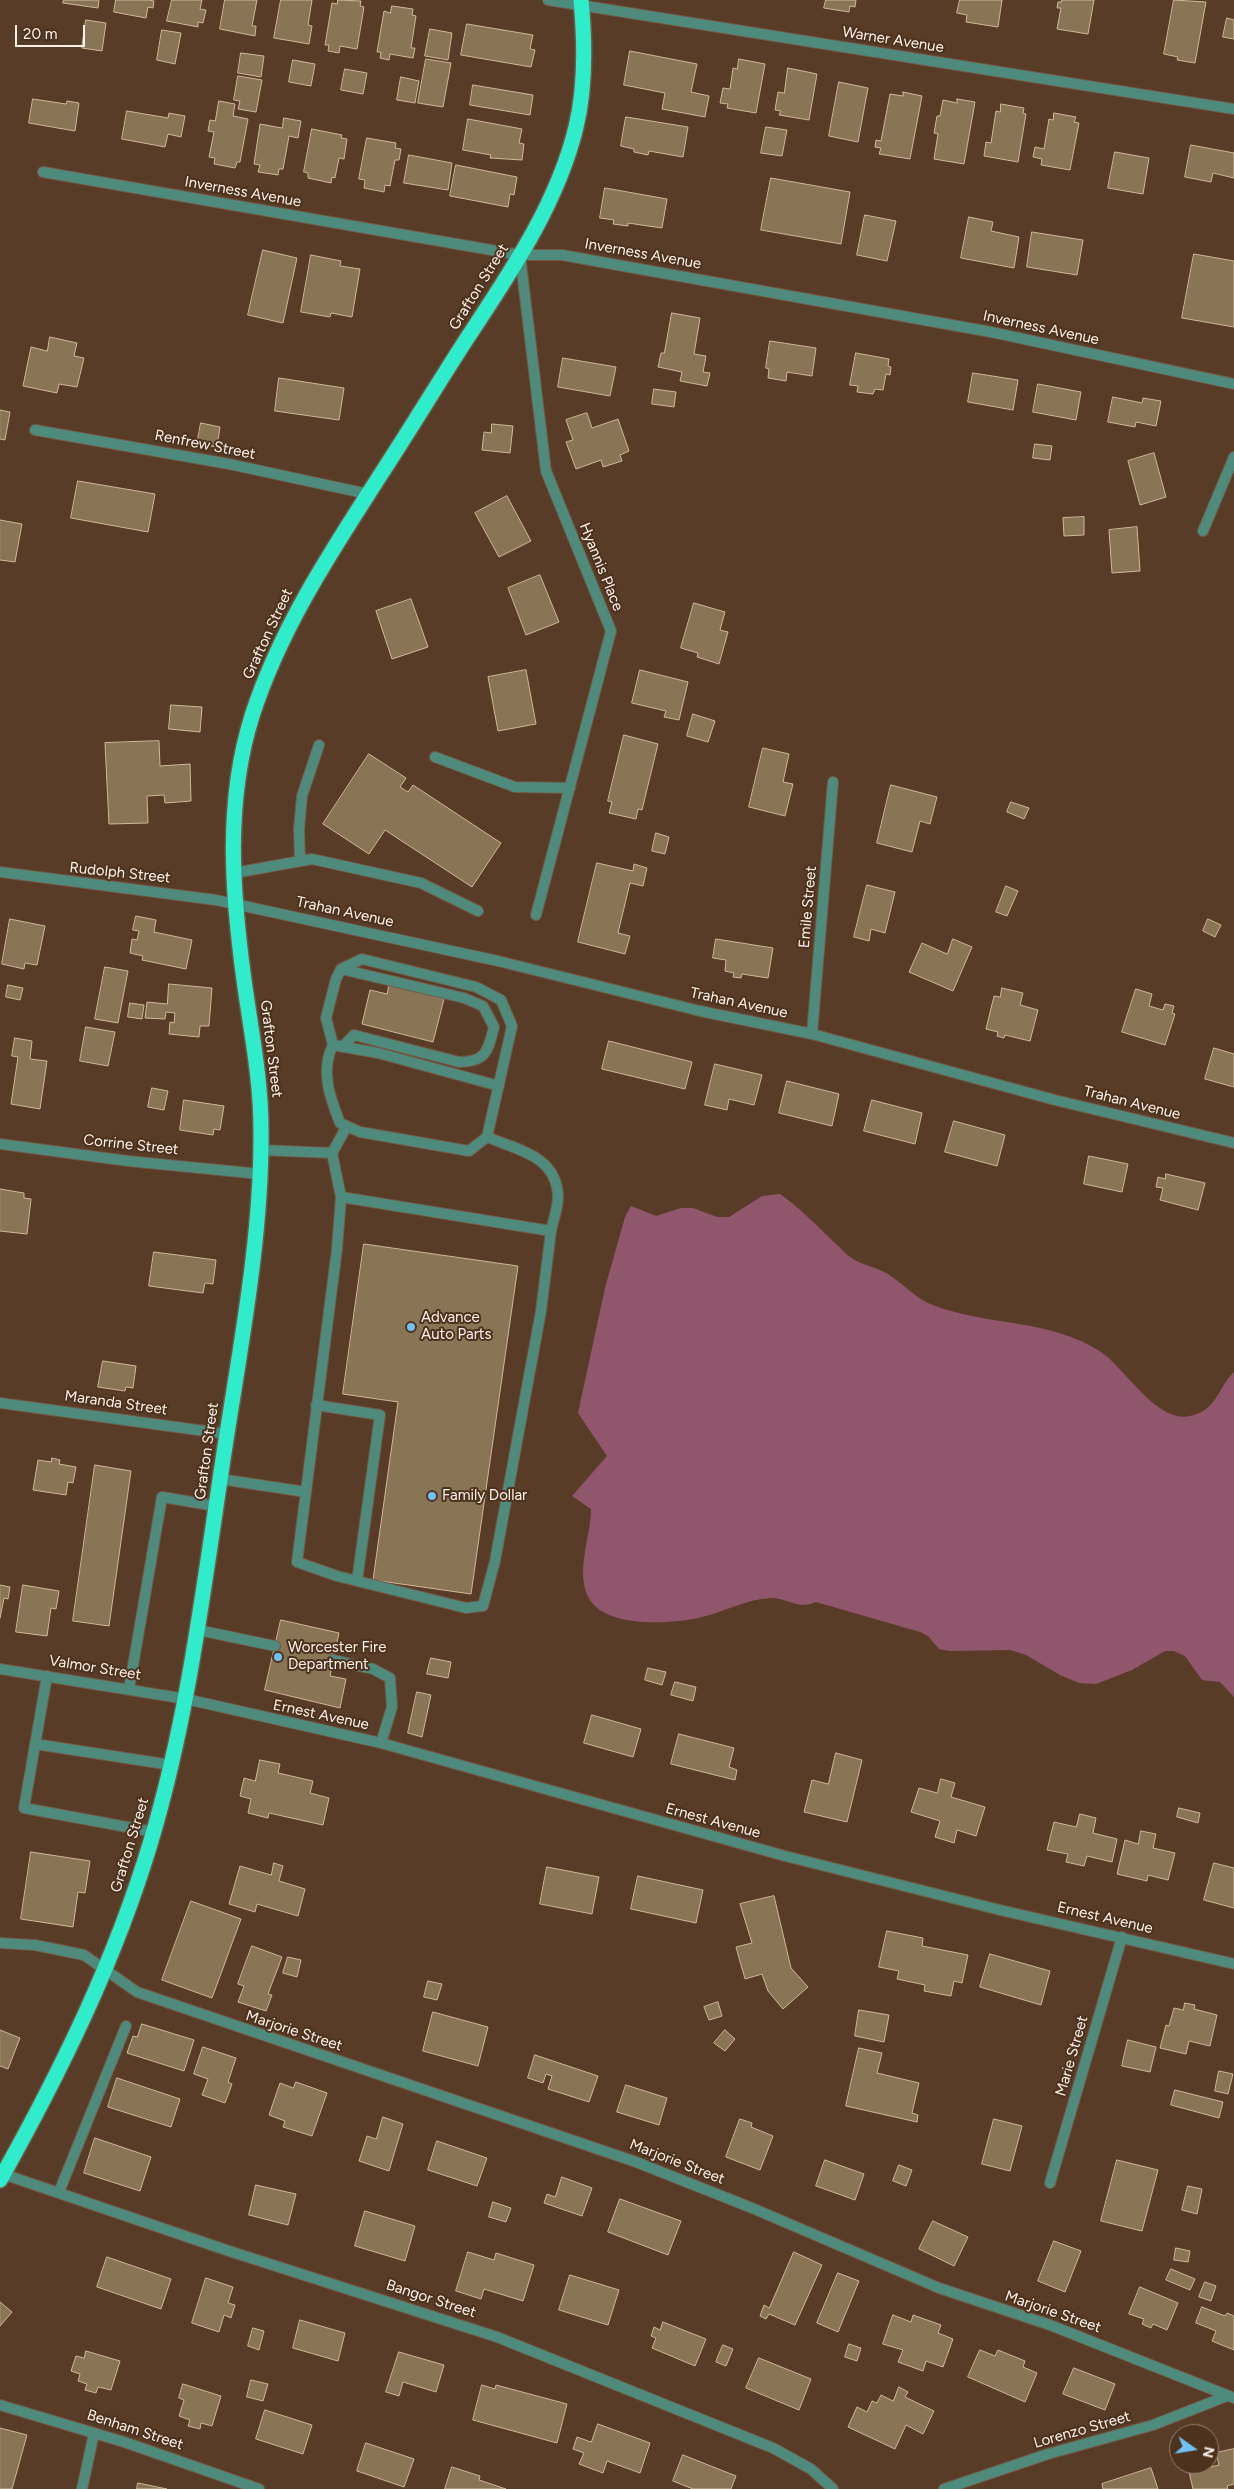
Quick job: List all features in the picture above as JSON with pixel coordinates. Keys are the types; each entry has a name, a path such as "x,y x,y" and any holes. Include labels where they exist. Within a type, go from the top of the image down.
{"highway":[{"name":"Grafton Street","path":"2,2177 70,2048 106,1969 154,1832 186,1699 198,1630 254,1242 260,1174 259,1069 245,985 234,873 233,823 236,783 242,750 263,684 278,647 312,583 520,255 565,162 577,124 582,86 581,3"}],"street":[{"name":"Warner Avenue","path":"548,0 581,3 1234,109"},
{"name":"Inverness Avenue","path":"43,172 520,255 558,254 991,332 1234,384"},
{"name":"Hyannis Place","path":"520,255 546,471 611,631 536,915"},
{"name":"Renfrew Street","path":"35,430 229,464 368,494"},
{"path":"1203,531 1234,457"},
{"path":"300,860 299,829 302,796 319,744"},
{"path":"435,757 515,787 570,788"},
{"name":"Emile Street","path":"812,1034 833,782"},
{"path":"234,873 312,858 421,884 478,910"},
{"name":"Rudolph Street","path":"0,872 147,890 236,904"},
{"name":"Trahan Avenue","path":"236,904 507,963 700,1011 812,1034 1055,1100 1234,1143"},
{"path":"338,1046 326,1018 336,979 341,969 362,959 476,987 501,1000 512,1026 487,1137 469,1151 360,1132 340,1123 330,1097 326,1059 338,1046 354,1035 459,1062 473,1062 484,1056 489,1047 494,1026 483,1006 464,998 366,973 341,969"},
{"path":"338,1046 378,1053 499,1086"},
{"path":"347,1126 332,1153 341,1197 337,1249 297,1562 357,1581 466,1608 483,1606 495,1561 541,1311 551,1231 558,1197 553,1174 540,1158 487,1137"},
{"name":"Corrine Street","path":"0,1144 128,1162 260,1174"},
{"path":"261,1150 332,1153"},
{"path":"341,1197 551,1231"},
{"name":"Maranda Street","path":"0,1403 227,1434"},
{"path":"316,1405 380,1416 357,1581"},
{"path":"220,1479 306,1492"},
{"path":"129,1689 162,1497 216,1506"},
{"path":"198,1630 275,1646"},
{"path":"333,1660 373,1669 390,1678 392,1706 381,1743"},
{"name":"Valmor Street","path":"0,1669 186,1699"},
{"path":"48,1676 24,1808 154,1832"},
{"name":"Ernest Avenue","path":"186,1699 381,1743 744,1845 992,1908 1234,1964"},
{"path":"35,1744 171,1765"},
{"name":"Marie Street","path":"1050,2183 1122,1937"},
{"name":"Marjorie Street","path":"0,1943 35,1945 84,1955 137,1992 261,2036 636,2162 752,2208 940,2288 1050,2325 1230,2397"},
{"path":"59,2192 126,2026"},
{"name":"Bangor Street","path":"2,2177 59,2192 200,2242 497,2337 773,2448 811,2469 833,2489"},
{"name":"Lorenzo Street","path":"944,2489 1048,2454 1153,2425 1230,2397"},
{"name":"Benham Street","path":"0,2404 94,2433 259,2489"},
{"path":"82,2489 94,2433"}],"shaded area":[{"path":"780,1194 850,1257 888,1274 922,1300 956,1312 1041,1328 1082,1341 1101,1352 1142,1393 1166,1412 1178,1416 1190,1416 1206,1409 1212,1404 1234,1372 1234,1697 1220,1682 1202,1680 1185,1656 1174,1651 1165,1651 1132,1670 1096,1684 1079,1683 1060,1675 1026,1655 1010,1650 950,1651 939,1649 928,1636 920,1632 816,1602 803,1605 771,1598 762,1599 743,1603 698,1618 671,1622 640,1622 624,1620 610,1615 599,1609 590,1600 585,1590 583,1567 591,1509 572,1496 607,1456 578,1413 605,1288 625,1217 631,1206 656,1216 681,1208 693,1208 717,1217 729,1217 762,1196"}],"building":[{"path":"64,0 99,0 98,8 63,3"},
{"path":"116,0 154,1 153,8 148,7 146,18 114,12"},
{"path":"172,0 202,0 200,9 206,10 203,23 198,22 198,27 167,21"},
{"path":"225,0 257,0 252,26 256,26 255,36 220,29"},
{"path":"281,0 312,0 308,25 312,26 309,44 274,38"},
{"path":"338,0 361,1 360,6 364,7 357,49 340,46 339,53 328,51 329,45 325,45 332,3 337,4"},
{"path":"826,0 856,0 855,7 850,6 849,12 824,8"},
{"path":"960,0 1002,0 998,27 966,22 967,15 957,13"},
{"path":"1062,0 1094,0 1088,34 1057,29 1061,8 1057,8 1058,2"},
{"path":"1174,0 1206,2 1195,63 1177,60 1178,57 1164,54"},
{"path":"392,6 413,9 412,15 416,16 411,48 415,48 413,58 390,54 389,60 380,58 381,52 377,52 384,11 390,13"},
{"path":"1227,18 1234,20 1234,39 1223,37"},
{"path":"86,20 106,23 102,51 82,48"},
{"path":"467,24 533,35 530,49 535,50 531,67 461,55"},
{"path":"430,29 452,33 448,60 425,56"},
{"path":"162,30 181,33 175,64 157,60"},
{"path":"630,51 697,64 691,92 709,96 705,117 662,109 665,93 624,85"},
{"path":"241,53 264,56 261,77 238,73"},
{"path":"426,59 451,63 443,107 418,103"},
{"path":"739,59 765,64 756,113 727,108 728,104 720,103 723,88 730,89 733,68 737,69"},
{"path":"293,60 315,64 311,86 289,82"},
{"path":"788,68 817,74 809,120 779,115 781,111 775,110 778,92 784,93"},
{"path":"345,69 367,73 363,94 341,90"},
{"path":"238,76 262,80 256,112 238,109 240,101 234,100"},
{"path":"401,77 419,81 415,103 397,100"},
{"path":"839,82 868,88 858,142 829,136"},
{"path":"473,85 533,95 530,115 470,105"},
{"path":"903,92 922,96 910,159 879,154 881,148 875,147 876,140 881,141 890,94 903,96"},
{"path":"33,99 66,104 67,101 79,103 75,131 29,123"},
{"path":"957,99 975,102 964,164 934,159 938,134 934,133 937,116 940,116 943,100 957,103"},
{"path":"219,101 235,104 233,116 248,119 240,162 237,162 235,168 214,164 215,158 209,157 214,132 208,131 210,120 215,121"},
{"path":"1001,104 1024,108 1023,113 1026,114 1018,162 984,156 986,142 991,143 996,111 1000,112"},
{"path":"127,111 168,118 169,113 185,116 181,137 168,134 165,147 122,139"},
{"path":"1054,113 1076,117 1074,122 1079,123 1070,170 1041,165 1042,159 1033,157 1035,147 1044,149 1049,119 1053,120"},
{"path":"626,117 688,127 683,157 649,151 648,155 634,152 634,149 621,146"},
{"path":"284,118 301,121 298,138 289,136 283,169 279,169 278,175 258,172 260,165 254,164 260,124 282,128"},
{"path":"468,119 522,129 519,143 524,144 522,160 490,158 491,155 463,150"},
{"path":"766,127 787,130 782,156 761,153"},
{"path":"312,129 342,135 341,138 347,139 344,159 339,158 335,178 332,177 331,183 308,178 308,173 304,172"},
{"path":"367,138 396,143 395,148 401,149 399,160 395,160 390,186 385,185 384,192 364,188 365,180 359,179"},
{"path":"1191,145 1234,153 1234,178 1213,173 1211,182 1185,177"},
{"path":"1115,152 1149,158 1143,194 1108,188"},
{"path":"409,155 452,163 448,190 404,183"},
{"path":"456,165 517,177 514,195 510,194 508,207 450,196"},
{"path":"771,178 850,192 841,244 761,230"},
{"path":"605,188 667,199 662,228 628,223 628,226 613,224 614,220 600,218"},
{"path":"865,215 896,221 887,261 857,255"},
{"path":"969,217 993,222 991,231 1019,237 1014,268 961,258"},
{"path":"1032,232 1083,240 1077,275 1027,267"},
{"path":"263,250 297,258 283,323 248,315"},
{"path":"1194,254 1234,261 1234,327 1182,318"},
{"path":"311,255 341,261 340,266 360,269 352,317 331,313 330,317 301,312"},
{"path":"672,313 700,318 694,354 706,356 703,372 710,373 707,386 680,381 682,372 658,367 661,353 664,353"},
{"path":"50,337 77,343 74,356 84,358 77,387 59,384 57,393 23,386 31,347 47,351"},
{"path":"770,341 816,348 812,376 787,372 786,381 768,378 769,369 766,368"},
{"path":"856,353 889,359 890,375 886,374 883,390 875,389 873,394 857,392 858,386 850,385"},
{"path":"563,358 616,367 610,396 558,387"},
{"path":"973,373 1018,380 1013,410 968,402"},
{"path":"279,378 344,388 339,420 275,411"},
{"path":"1038,384 1081,392 1076,420 1033,412"},
{"path":"654,389 676,392 674,407 652,404"},
{"path":"1113,397 1142,403 1143,398 1161,401 1156,426 1136,422 1135,427 1108,422"},
{"path":"0,410 10,412 5,440 0,439"},
{"path":"587,413 592,428 618,419 629,451 620,455 622,461 603,467 601,460 576,469 566,442 573,440 566,420"},
{"path":"201,423 220,427 217,447 197,444"},
{"path":"492,424 513,426 510,453 482,450 484,432 491,433"},
{"path":"1035,444 1052,446 1050,460 1033,458"},
{"path":"1154,453 1166,497 1140,505 1128,461"},
{"path":"78,481 155,494 148,532 71,518"},
{"path":"507,496 531,541 499,557 475,513"},
{"path":"1084,517 1084,535 1064,536 1063,518"},
{"path":"0,520 22,524 15,562 0,560"},
{"path":"1137,527 1140,571 1112,573 1109,530"},
{"path":"540,575 559,622 526,635 508,588"},
{"path":"411,599 428,647 392,659 376,611"},
{"path":"694,603 725,612 720,630 728,632 719,664 697,657 698,653 681,648"},
{"path":"526,670 536,724 498,731 488,677"},
{"path":"640,670 688,682 679,720 664,717 666,711 632,703"},
{"path":"171,705 202,707 200,732 169,729"},
{"path":"693,714 715,721 708,742 687,736"},
{"path":"624,735 658,744 642,810 638,809 636,819 609,813 612,802 608,801"},
{"path":"159,741 160,766 190,764 191,801 165,803 164,795 147,796 148,823 109,824 105,743"},
{"path":"763,748 789,754 783,782 793,784 785,816 749,807"},
{"path":"369,754 406,778 400,787 408,792 413,785 501,843 472,887 385,830 369,854 323,824"},
{"path":"891,785 937,797 930,824 920,821 912,852 877,843"},
{"path":"1011,802 1029,808 1024,819 1007,812"},
{"path":"656,833 669,837 665,854 652,851"},
{"path":"597,863 633,871 634,864 647,868 643,886 630,883 618,933 630,936 625,954 578,942"},
{"path":"867,885 895,892 885,933 871,929 869,941 854,937"},
{"path":"1006,886 1018,891 1007,916 996,912"},
{"path":"136,916 156,920 154,932 192,940 186,969 142,960 143,956 130,953 132,939 137,940 139,931 133,930"},
{"path":"10,919 45,926 37,965 25,963 24,969 2,964"},
{"path":"1208,919 1221,925 1215,937 1203,931"},
{"path":"716,939 773,948 768,978 742,974 741,978 733,977 734,973 725,971 726,960 713,958"},
{"path":"953,939 972,947 953,991 909,972 922,943 947,954"},
{"path":"105,967 128,971 118,1023 95,1019"},
{"path":"169,984 212,988 209,1026 200,1026 199,1037 169,1034 170,1022 174,1023 175,1013 166,1012 165,1019 145,1018 147,1002 167,1004"},
{"path":"8,985 23,988 20,1000 6,997"},
{"path":"389,985 444,999 433,1042 362,1024 370,990 387,994"},
{"path":"1002,988 1023,993 1020,1005 1038,1010 1030,1041 1005,1035 1004,1038 997,1036 998,1032 986,1029 994,996 1000,997"},
{"path":"1136,989 1152,994 1149,1006 1163,1010 1165,1004 1174,1006 1172,1013 1175,1014 1165,1045 1122,1032"},
{"path":"130,1003 144,1005 142,1019 128,1017"},
{"path":"86,1027 115,1032 108,1066 80,1061"},
{"path":"15,1038 32,1041 30,1059 47,1061 40,1109 11,1104 18,1057 12,1056"},
{"path":"609,1041 692,1062 685,1089 602,1069"},
{"path":"1214,1048 1234,1054 1234,1087 1205,1079"},
{"path":"715,1064 762,1075 754,1105 729,1099 727,1110 705,1105"},
{"path":"787,1081 839,1094 832,1126 779,1113"},
{"path":"152,1088 168,1091 164,1110 148,1107"},
{"path":"184,1100 224,1106 220,1130 214,1129 213,1135 180,1130"},
{"path":"872,1100 922,1113 915,1144 864,1131"},
{"path":"954,1121 1005,1135 997,1166 945,1152"},
{"path":"1089,1156 1128,1164 1122,1192 1084,1184"},
{"path":"1166,1174 1205,1183 1198,1210 1160,1200 1163,1188 1156,1187 1158,1177 1165,1179"},
{"path":"0,1189 24,1193 24,1198 31,1199 27,1234 0,1231"},
{"path":"364,1244 518,1266 471,1594 373,1580 398,1402 343,1394"},
{"path":"154,1252 216,1260 213,1284 205,1283 203,1293 149,1286"},
{"path":"103,1361 136,1366 133,1388 126,1387 125,1391 98,1387"},
{"path":"52,1458 60,1460 59,1464 76,1467 73,1483 68,1482 66,1495 33,1490 38,1460 51,1462"},
{"path":"95,1465 131,1471 109,1626 73,1621"},
{"path":"0,1585 10,1587 8,1599 4,1598 0,1618"},
{"path":"23,1585 59,1591 56,1609 51,1608 47,1636 16,1632"},
{"path":"281,1620 339,1633 330,1676 346,1679 340,1708 265,1690"},
{"path":"431,1658 451,1662 448,1678 427,1674"},
{"path":"648,1668 666,1672 662,1685 645,1680"},
{"path":"675,1682 696,1687 693,1701 671,1695"},
{"path":"417,1692 431,1695 422,1737 408,1733"},
{"path":"592,1715 641,1729 633,1757 584,1743"},
{"path":"679,1734 734,1748 729,1767 737,1770 735,1780 671,1764"},
{"path":"836,1753 862,1760 847,1822 804,1812 812,1780 828,1784"},
{"path":"260,1760 280,1764 278,1773 313,1781 310,1793 329,1798 323,1825 269,1813 268,1818 248,1813 251,1799 240,1796 244,1778 255,1781"},
{"path":"941,1779 955,1783 951,1797 985,1807 976,1836 957,1830 954,1843 935,1837 940,1821 911,1812 919,1788 937,1793"},
{"path":"1179,1808 1200,1813 1198,1823 1177,1817"},
{"path":"1080,1814 1096,1818 1093,1833 1117,1839 1112,1862 1087,1856 1084,1866 1066,1862 1068,1854 1047,1850 1054,1822 1076,1827"},
{"path":"1141,1831 1156,1834 1153,1848 1175,1853 1168,1880 1148,1875 1147,1881 1117,1874 1125,1840 1138,1844"},
{"path":"31,1852 90,1861 85,1893 78,1892 73,1927 21,1919"},
{"path":"274,1863 283,1866 279,1881 305,1889 298,1916 257,1904 255,1912 229,1904 240,1866 271,1875"},
{"path":"1214,1863 1234,1868 1234,1908 1204,1900"},
{"path":"547,1867 599,1877 592,1914 540,1904"},
{"path":"638,1876 703,1890 696,1923 631,1909"},
{"path":"774,1896 791,1968 808,1987 783,2009 768,1991 762,1974 745,1979 736,1947 752,1943 740,1904"},
{"path":"191,1901 241,1919 212,1998 162,1980"},
{"path":"887,1931 923,1938 922,1946 968,1955 962,1983 954,1981 951,1996 924,1991 925,1985 897,1979 899,1971 879,1967"},
{"path":"252,1946 282,1957 268,1994 272,1995 266,2011 238,2002 244,1986 238,1984"},
{"path":"990,1954 1050,1971 1041,2005 980,1987"},
{"path":"288,1957 301,1960 297,1977 283,1973"},
{"path":"428,1981 442,1984 437,2000 424,1997"},
{"path":"718,2002 722,2016 709,2020 704,2007"},
{"path":"1185,2003 1195,2005 1194,2009 1217,2015 1210,2046 1189,2041 1186,2054 1160,2048 1166,2025 1169,2026 1174,2008 1183,2010"},
{"path":"859,2010 889,2015 884,2042 855,2036"},
{"path":"433,2012 488,2027 478,2066 423,2051"},
{"path":"142,2024 194,2040 184,2071 127,2053 133,2036 137,2037"},
{"path":"0,2030 20,2038 8,2069 0,2066"},
{"path":"725,2030 735,2039 725,2051 714,2043"},
{"path":"1128,2040 1156,2047 1150,2072 1122,2066"},
{"path":"203,2047 236,2058 228,2082 232,2084 225,2103 202,2095 208,2079 194,2074"},
{"path":"859,2048 882,2053 877,2073 919,2083 912,2113 918,2115 917,2122 846,2106"},
{"path":"535,2055 598,2076 589,2102 548,2089 552,2076 546,2074 543,2083 528,2078"},
{"path":"1219,2071 1233,2074 1228,2094 1215,2091"},
{"path":"117,2078 180,2099 171,2127 108,2107"},
{"path":"296,2082 327,2093 312,2136 283,2127 285,2121 269,2115 280,2083 293,2088"},
{"path":"626,2085 667,2098 659,2125 617,2112"},
{"path":"1175,2090 1223,2102 1219,2118 1171,2105"},
{"path":"383,2117 403,2124 389,2171 359,2161 367,2136 376,2139"},
{"path":"740,2119 752,2123 751,2127 773,2136 760,2170 726,2157"},
{"path":"994,2119 1022,2126 1010,2171 982,2164"},
{"path":"95,2138 151,2157 140,2191 84,2173"},
{"path":"437,2141 487,2158 477,2186 428,2170"},
{"path":"825,2160 864,2174 855,2200 816,2186"},
{"path":"1117,2160 1158,2170 1142,2231 1101,2221"},
{"path":"899,2165 912,2170 906,2186 893,2181"},
{"path":"562,2177 592,2188 582,2216 544,2203 547,2194 555,2197"},
{"path":"256,2185 296,2194 288,2225 249,2215"},
{"path":"1188,2186 1202,2189 1197,2214 1182,2210"},
{"path":"620,2199 681,2221 668,2255 608,2232"},
{"path":"493,2202 511,2208 506,2222 489,2217"},
{"path":"365,2211 415,2226 405,2261 355,2246"},
{"path":"933,2221 968,2237 954,2266 919,2249"},
{"path":"1054,2241 1081,2251 1065,2292 1038,2281"},
{"path":"1176,2248 1190,2251 1188,2262 1174,2260"},
{"path":"468,2252 494,2260 496,2253 534,2265 523,2301 484,2289 481,2299 456,2291"},
{"path":"794,2252 822,2265 795,2325 769,2314 766,2319 760,2316 764,2305 769,2308"},
{"path":"107,2257 171,2279 161,2309 97,2287"},
{"path":"1171,2269 1195,2279 1190,2290 1166,2280"},
{"path":"838,2273 859,2281 838,2332 817,2323"},
{"path":"570,2275 619,2290 608,2325 559,2310"},
{"path":"206,2278 233,2287 228,2303 235,2305 231,2318 224,2315 219,2332 192,2323"},
{"path":"1205,2282 1216,2286 1211,2301 1199,2297"},
{"path":"1140,2287 1178,2303 1167,2330 1153,2324 1151,2328 1142,2324 1144,2319 1129,2314"},
{"path":"0,2302 12,2312 0,2326"},
{"path":"1202,2307 1225,2316 1227,2313 1234,2316 1234,2350 1212,2341 1216,2331 1196,2323"},
{"path":"893,2315 911,2322 913,2315 941,2325 938,2333 953,2339 943,2367 926,2361 923,2371 898,2362 903,2350 883,2344"},
{"path":"300,2320 345,2333 338,2361 293,2348"},
{"path":"663,2322 706,2339 695,2366 652,2348 656,2338 651,2336 654,2327 660,2330"},
{"path":"253,2328 264,2331 259,2350 248,2346"},
{"path":"849,2344 861,2348 857,2361 845,2357"},
{"path":"723,2345 733,2349 726,2366 716,2362"},
{"path":"980,2350 995,2356 998,2350 1025,2361 1023,2367 1037,2373 1025,2402 968,2377"},
{"path":"86,2351 120,2361 111,2390 98,2387 96,2393 85,2390 87,2384 78,2381 80,2374 71,2371 76,2356 84,2358"},
{"path":"399,2352 444,2365 436,2392 403,2382 399,2396 386,2392"},
{"path":"759,2358 811,2379 799,2410 746,2388"},
{"path":"1074,2368 1115,2384 1105,2410 1063,2394"},
{"path":"251,2380 268,2384 263,2401 247,2397"},
{"path":"183,2384 221,2396 212,2426 201,2423 200,2429 188,2426 190,2420 179,2416 184,2400 179,2398"},
{"path":"482,2385 495,2389 496,2385 567,2404 557,2443 473,2420"},
{"path":"899,2387 908,2392 905,2397 934,2411 923,2434 906,2425 895,2449 848,2427 857,2407 867,2412 872,2401 877,2403 881,2395 893,2401"},
{"path":"265,2410 312,2425 303,2454 256,2439"},
{"path":"598,2424 650,2443 640,2473 607,2461 603,2473 579,2464 584,2453 573,2449 577,2437 591,2442"},
{"path":"0,2428 27,2435 12,2489 0,2489"},
{"path":"366,2443 414,2459 404,2487 357,2471"},
{"path":"1234,2449 1234,2484 1227,2486 1228,2489 1193,2489 1189,2474 1219,2474 1219,2452"},
{"path":"683,2455 736,2476 731,2489 693,2489 673,2481"},
{"path":"452,2467 480,2476 479,2480 506,2489 445,2489"},
{"path":"1151,2468 1158,2489 1103,2489 1102,2484"},
{"path":"138,2483 167,2489 137,2489"}],"place":[{"name":"Advance Auto Parts","path":"411,1327"},
{"name":"Family Dollar","path":"432,1496"},
{"name":"Worcester Fire Department","path":"278,1657"}]}
